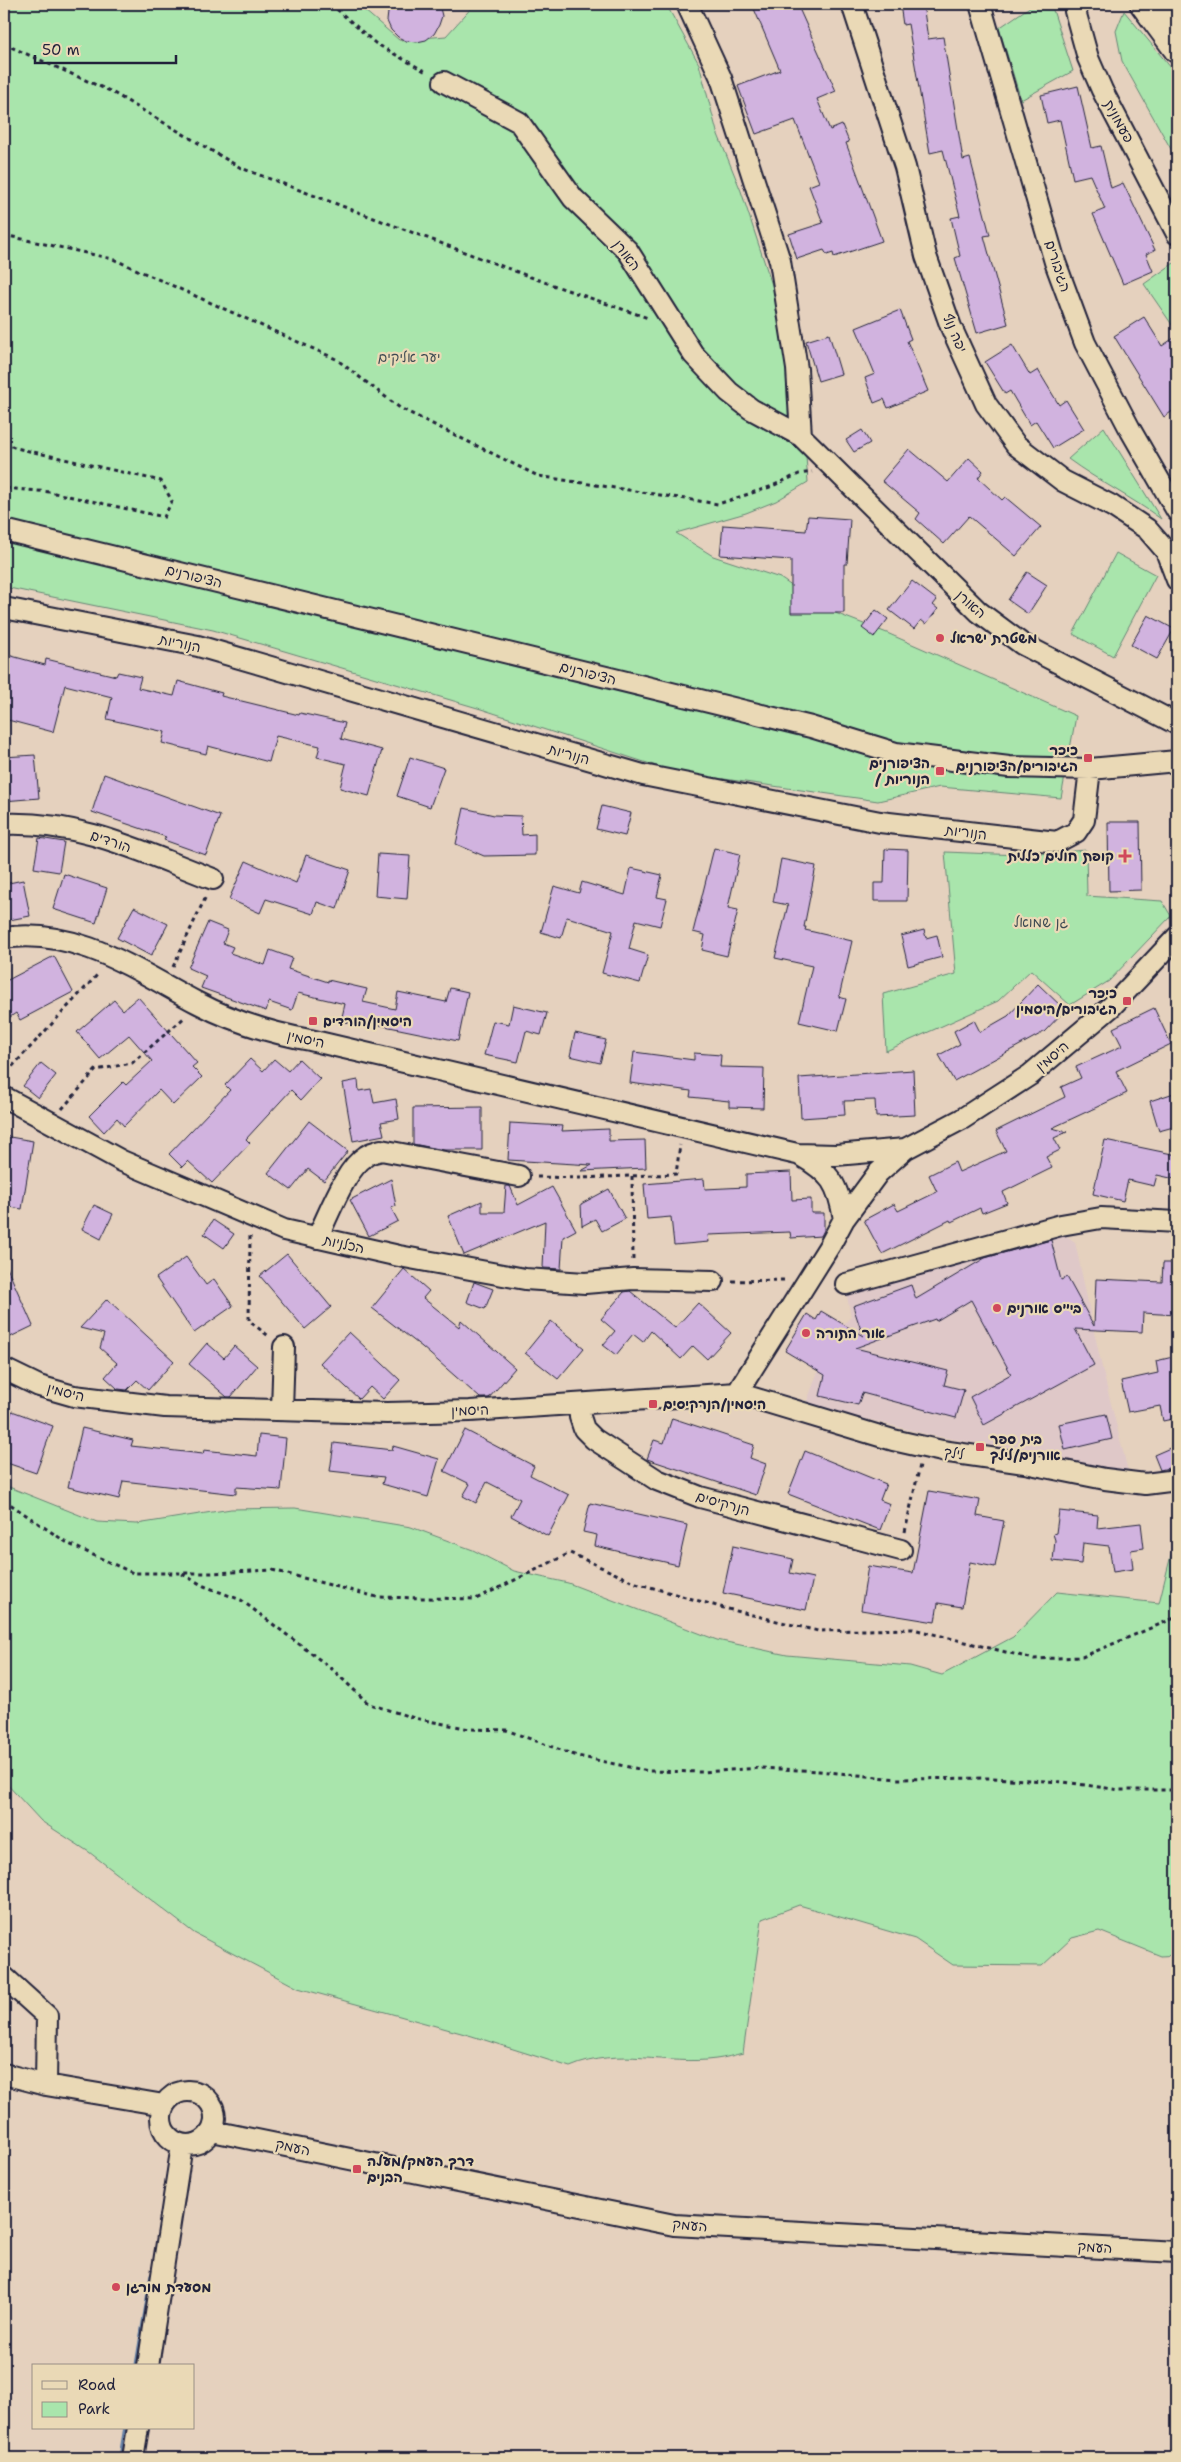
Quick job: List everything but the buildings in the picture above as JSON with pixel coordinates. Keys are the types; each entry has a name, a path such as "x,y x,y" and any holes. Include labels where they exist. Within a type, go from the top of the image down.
{"main road":[{"path":"1143,4 1177,50"},
{"path":"1170,4 1177,13"}],"street":[{"path":"687,4 721,78 780,261 797,368 801,436"},
{"name":"יפה נוף","path":"852,4 905,168 926,256 951,327 986,404 1016,445 1063,481 1112,506 1148,529 1166,551 1177,580"},
{"name":"הגיבורים","path":"980,4 1055,262 1084,343 1177,511"},
{"name":"פעמונית","path":"1079,4 1075,11 1095,74 1177,234"},
{"name":"האורן","path":"444,82 519,122 573,198 628,252 693,354 736,398 751,409 801,436 979,612 1022,644 1177,724"},
{"name":"הציפורנים","path":"4,530 811,727 896,753 1009,767 1090,769 1177,761"},
{"name":"הנוריות","path":"4,608 198,646 643,775 880,822 1057,842 1076,832 1084,820 1090,769"},
{"name":"הורדים","path":"4,824 57,825 92,833 214,879"},
{"name":"היסמין","path":"4,938 50,937 86,946 113,958 199,1004 271,1032 796,1154 836,1155 906,1149"},
{"name":"היסמין","path":"4,1369 39,1386 74,1396 165,1407 386,1413 579,1404 737,1393 844,1219 878,1173 906,1149 962,1119 1030,1075 1111,1007 1177,937"},
{"name":"הכלניות","path":"5,1091 50,1122 122,1161 284,1230 456,1268 525,1279 585,1283 633,1279 714,1281"},
{"path":"317,1238 342,1186 355,1167 366,1156 380,1150 519,1176"},
{"name":"היסמין","path":"796,1154 822,1168 832,1180 839,1193 844,1219"},
{"path":"846,1284 1061,1225 1101,1218 1177,1222"},
{"path":"282,1410 284,1347"},
{"name":"לילך","path":"737,1393 924,1447 1105,1479 1144,1484 1177,1480"},
{"name":"הנרקיסים","path":"579,1404 584,1429 594,1439 657,1480 700,1497 901,1550"},
{"path":"4,1977 47,2016 46,2085"},
{"path":"4,2074 46,2085 164,2104"},
{"path":"178,2092 197,2092 205,2097 215,2113 212,2131 200,2143 182,2145 168,2137 163,2129 161,2112 164,2104 178,2092"},
{"name":"העמק","path":"212,2131 674,2225 1177,2252"},
{"path":"148,2364 182,2145"},
{"path":"133,2458 138,2430"}],"path":[{"path":"331,4 375,43 444,82"},
{"path":"4,44 110,91 241,168 544,282 649,318 656,324"},
{"path":"4,235 113,259 336,359 400,408 538,476 718,504 770,488 799,474 835,469"},
{"path":"4,442 16,448 161,481 172,501 164,517 50,492 4,488"},
{"path":"165,985 214,879"},
{"path":"5,1091 9,1070 113,958"},
{"path":"50,1122 96,1070 132,1063 199,1004"},
{"path":"519,1176 582,1178 676,1174 682,1127"},
{"path":"632,1176 633,1279"},
{"path":"250,1216 249,1321 284,1347"},
{"path":"714,1281 808,1280"},
{"path":"901,1550 924,1447"},
{"path":"4,1500 69,1544 133,1573 272,1570 377,1597 476,1599 570,1553 636,1583 724,1608 818,1631 913,1629 1034,1659 1082,1657 1177,1617"},
{"path":"179,1573 204,1586 241,1600 332,1668 369,1704 414,1718 470,1729 506,1730 577,1756 648,1771 703,1772 760,1768 819,1771 897,1779 991,1778 1064,1782 1120,1790 1177,1790"}],"shaded area":[{"path":"1064,1234 1075,1242 1103,1372 1128,1471 930,1435 806,1404 831,1336 851,1317 847,1296"}],"green space":[{"name":"יער אליקים","path":"4,4 357,4 399,40 446,36 475,4 666,4 699,64 717,132 741,191 795,355 796,434 806,457 808,482 776,501 746,513 676,533 713,556 780,578 825,609 887,633 1076,716 1061,798 940,787 878,801 675,772 481,709 213,630 4,587"},
{"path":"1034,4 1051,4 1073,71 1021,100 999,28"},
{"path":"1124,11 1177,75 1177,160 1122,61 1116,31"},
{"path":"1174,263 1177,266 1177,332 1144,284"},
{"path":"1104,427 1161,519 1068,459"},
{"path":"1116,553 1156,575 1113,656 1073,634"},
{"name":"גן שמואל","path":"1086,850 1087,896 1162,901 1171,916 1109,981 1070,1005 1031,970 998,1001 886,1051 883,994 956,974 945,852 1020,855"},
{"path":"4,1485 97,1522 137,1524 231,1509 295,1508 411,1527 473,1550 514,1571 568,1583 717,1640 787,1655 910,1666 942,1675 1013,1637 1057,1592 1159,1603 1172,1551 1177,1555 1177,1955 1161,1956 1099,1931 1072,1938 1042,1966 953,1965 915,1939 799,1905 762,1919 743,2053 719,2059 697,2060 607,2058 570,2067 472,2036 298,1988 194,1933 89,1852 41,1821 4,1781"}],"waterway":[{"path":"137,2364 152,2276"},
{"path":"121,2458 126,2430"}],"place":[{"name":"משטרת ישראל","path":"940,638"},
{"name":"כיכר הגיבורים/הציפורנים","path":"1088,758"},
{"name":"הציפורנים / הנוריות","path":"940,771"},
{"name":"קופת חולים כללית","path":"1125,856"},
{"name":"כיכר הגיבורים/היסמין","path":"1127,1001"},
{"name":"היסמין/הורדים","path":"313,1021"},
{"name":"בי\"ס אורנים","path":"997,1308"},
{"name":"אור התורה","path":"806,1333"},
{"name":"היסמין/הנרקיסים","path":"653,1404"},
{"name":"בית ספר אורנים/לילך","path":"980,1447"},
{"name":"דרך העמק/מעלה הבנים","path":"357,2169"},
{"name":"מסעדת מורגן","path":"116,2287"}]}
